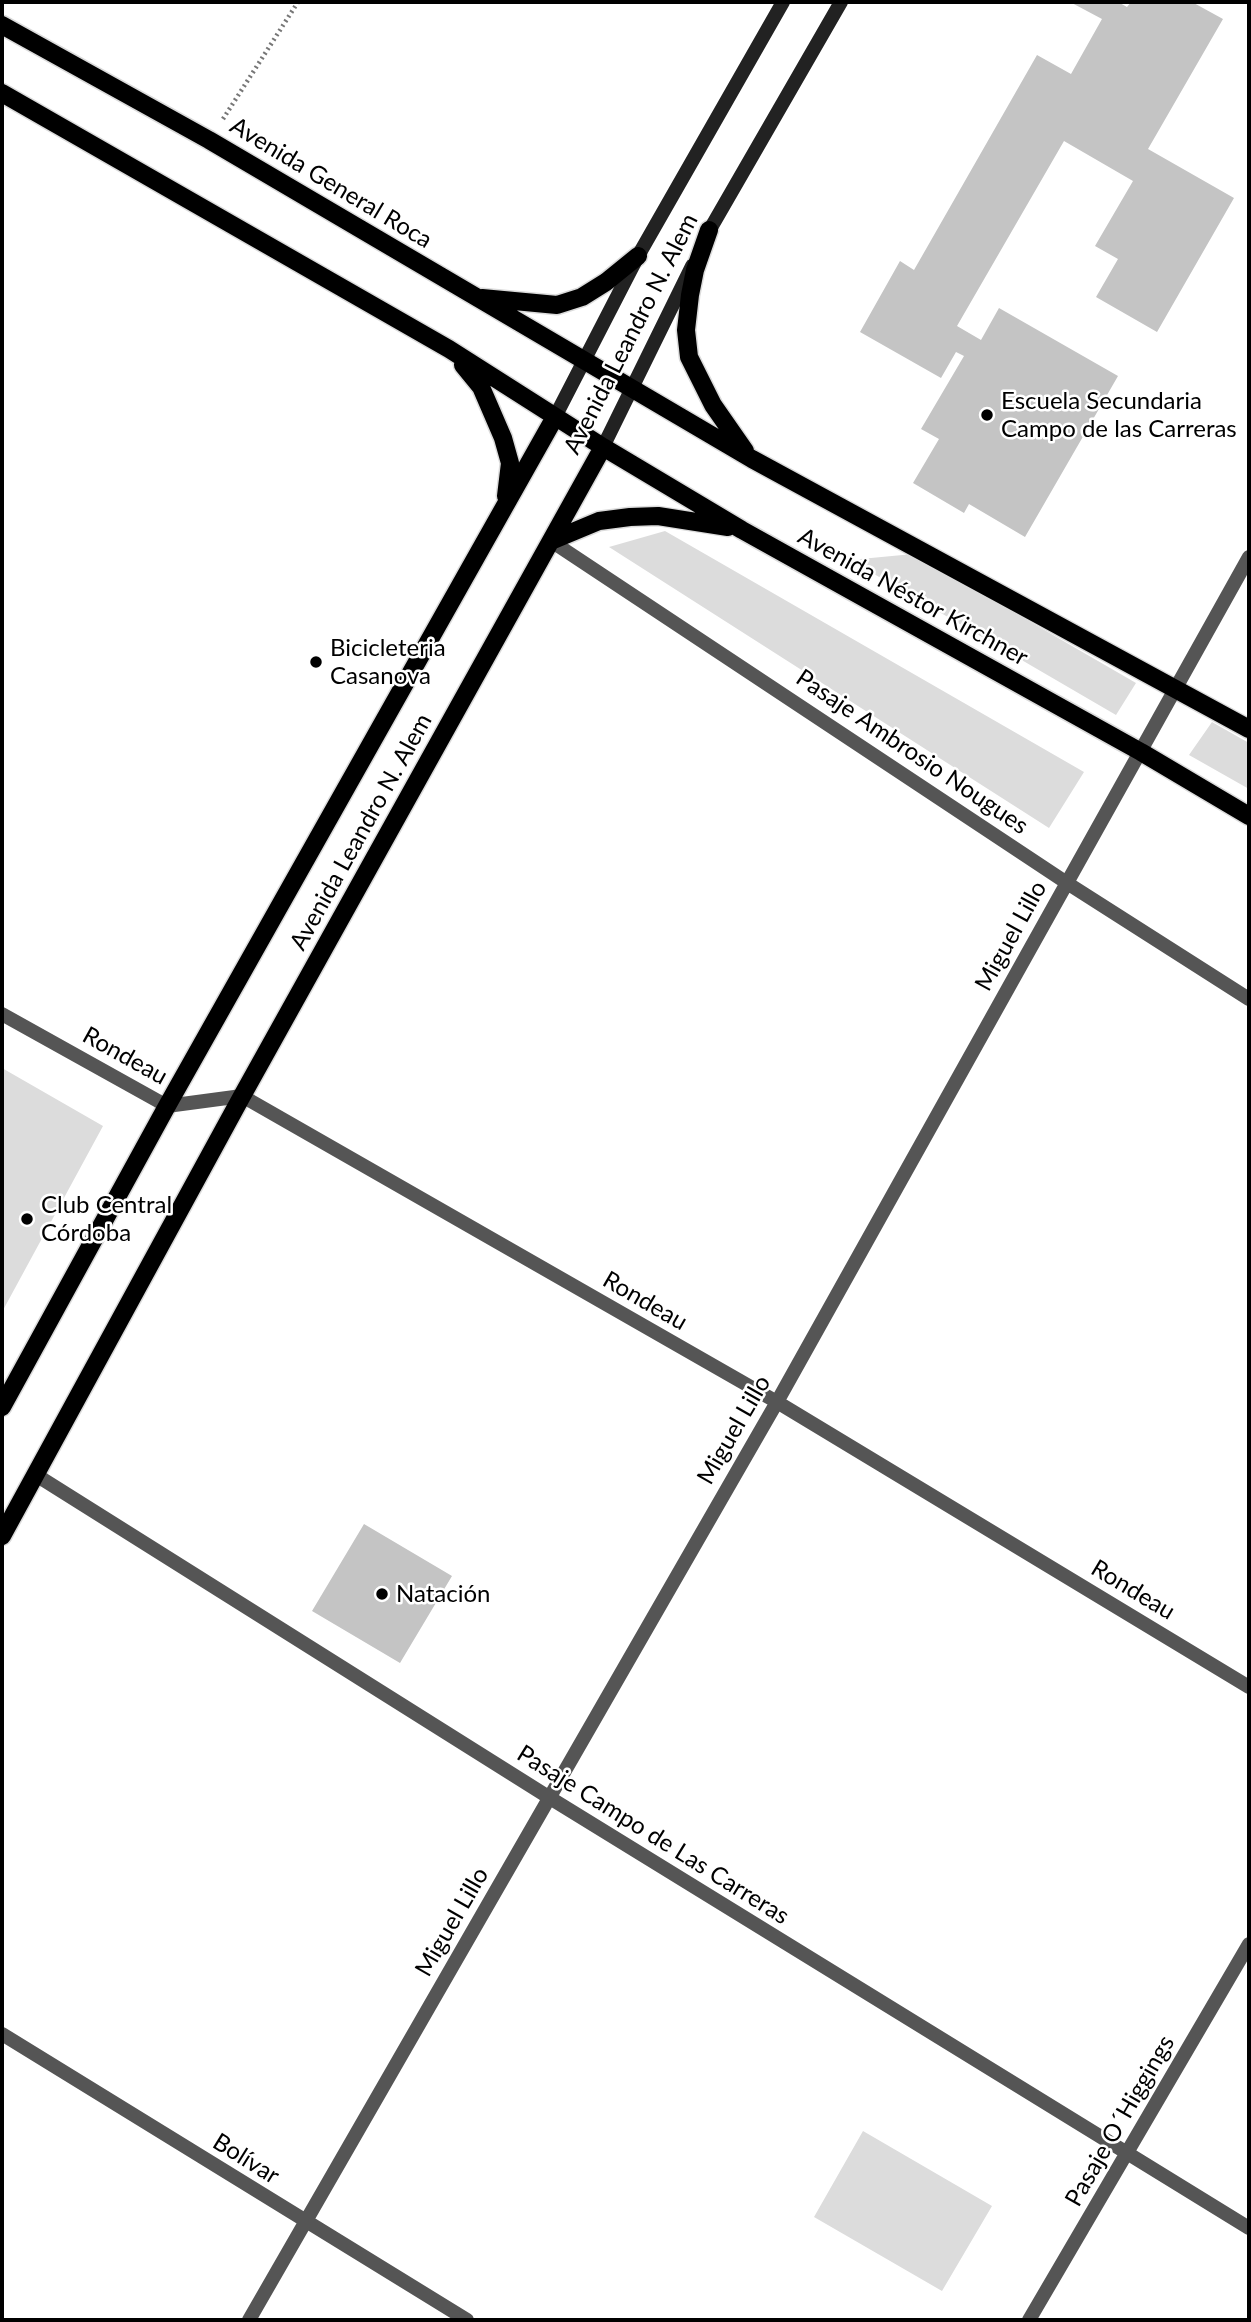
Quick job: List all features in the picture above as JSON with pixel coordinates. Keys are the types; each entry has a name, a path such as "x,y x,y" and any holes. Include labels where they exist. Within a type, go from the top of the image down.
{"main road":[{"name":"Avenida Leandro N. Alem","path":"2,1407 167,1106 555,417 638,256 783,2"},
{"name":"Avenida Leandro N. Alem","path":"2,1536 242,1096 603,447 709,230 841,2"},
{"name":"Avenida General Roca","path":"2,24 209,140 631,390"},
{"path":"2,93 449,349 555,417"},
{"path":"709,230 695,270 690,295 686,330 689,356 713,405 752,459"},
{"path":"475,297 558,304 582,297 638,256"},
{"path":"449,349 481,387 499,427 510,463 505,504"},
{"name":"Avenida Néstor Kirchner","path":"631,390 752,459 1249,729"},
{"name":"Avenida Néstor Kirchner","path":"555,417 743,530 1141,752 1249,816"},
{"path":"551,541 599,521 630,517 658,516 693,520 743,530"}],"street":[{"name":"Pasaje Ambrosio Nougues","path":"551,541 1067,883 1249,999"},
{"name":"Miguel Lillo","path":"248,2320 777,1402 1249,557"},
{"name":"Rondeau","path":"2,1014 167,1106 242,1096 777,1402 1249,1687"},
{"name":"Pasaje Campo de Las Carreras","path":"36,1475 550,1798 1249,2228"},
{"name":"Pasaje O´Higgings","path":"1029,2320 1249,1944"},
{"name":"Bolívar","path":"2,2034 467,2320"}],"path":[{"path":"209,140 298,2"}],"shaded area":[{"path":"665,531 1084,772 1049,828 609,547"},
{"path":"913,554 1136,683 1116,715 850,560"},
{"path":"1212,722 1249,743 1249,789 1189,755"},
{"name":"Club Central Córdoba","path":"2,1068 103,1126 2,1312"},
{"path":"863,2131 992,2206 942,2291 814,2217"}],"building":[{"path":"1070,2 1118,2 1127,7 1131,2 1192,2 1223,19 1148,149 1234,198 1157,332 1096,297 1118,259 1095,246 1133,181 1064,141 957,326 981,340 999,308 1118,376 1025,537 969,504 964,513 913,483 939,439 921,429 964,356 956,352 941,378 860,332 900,261 914,270 1037,55 1071,74 1102,19"},
{"name":"Natación","path":"364,1524 452,1576 400,1663 312,1611"}],"place":[{"name":"Escuela Secundaria Campo de las Carreras","path":"987,415"},
{"name":"Bicicleteria Casanova","path":"316,662"},
{"name":"Club Central Córdoba","path":"27,1219"},
{"name":"Natación","path":"382,1594"}]}
